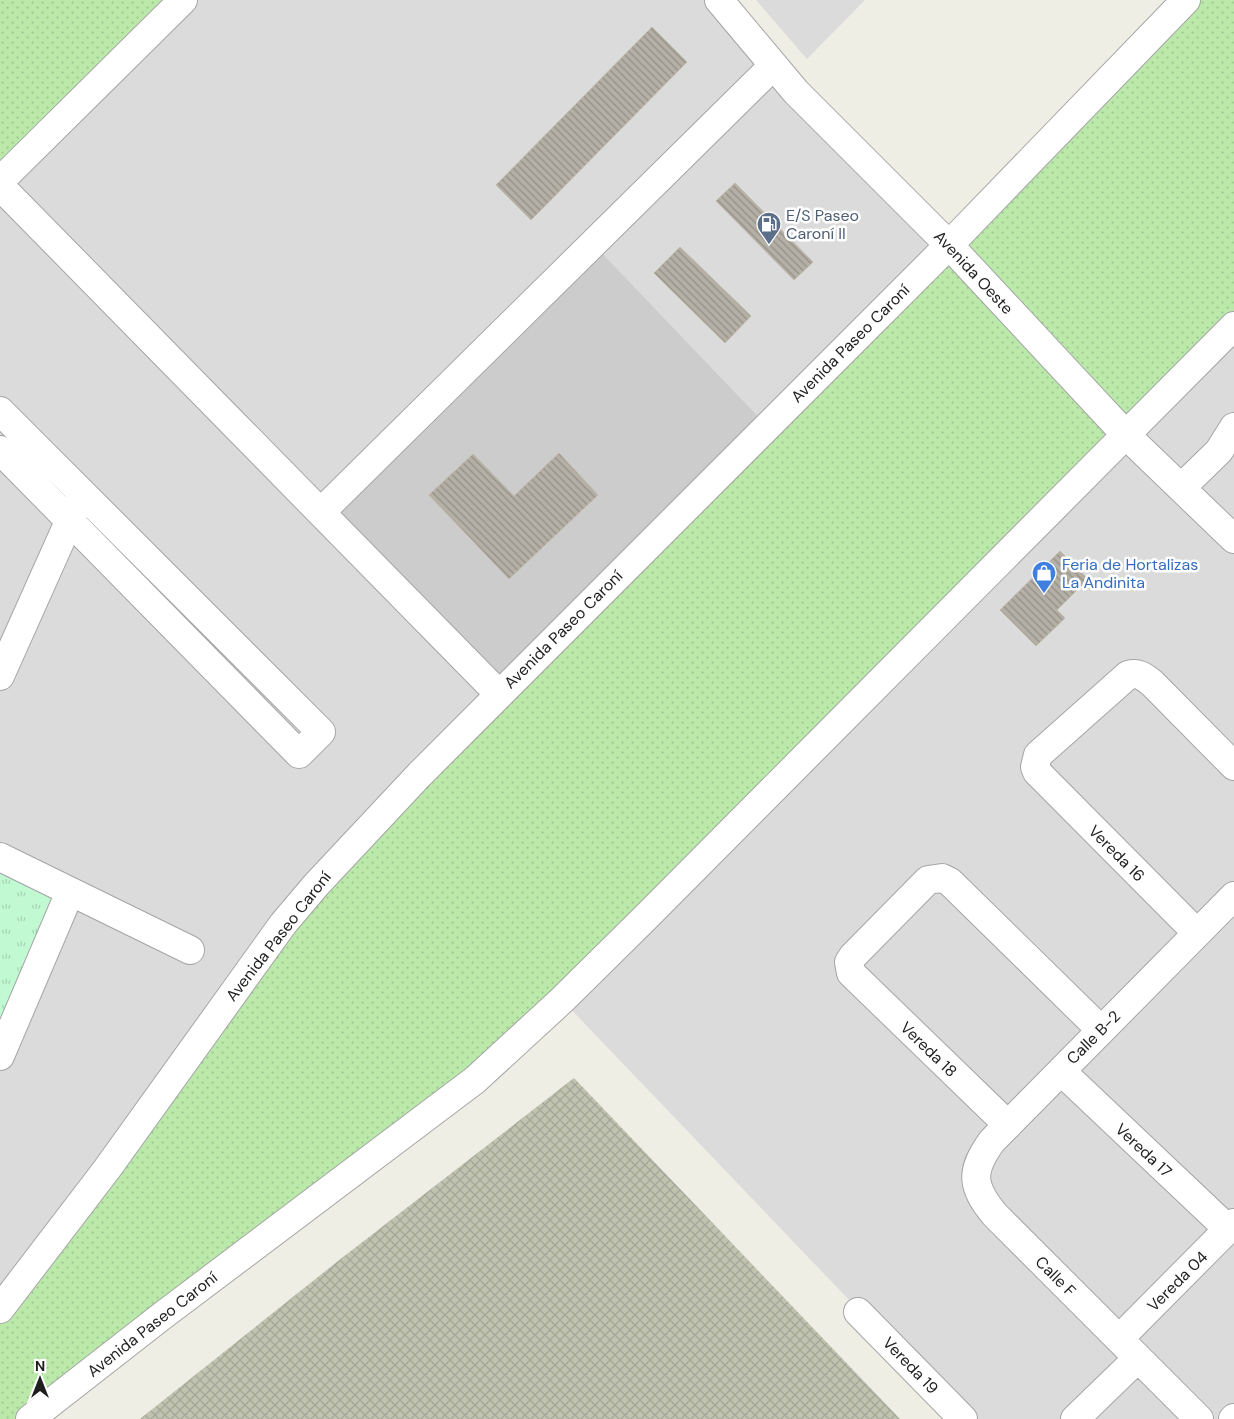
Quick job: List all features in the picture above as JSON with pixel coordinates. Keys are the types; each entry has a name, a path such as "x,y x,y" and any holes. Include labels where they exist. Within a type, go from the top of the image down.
{"street":[{"path":"0,181 183,0"},
{"name":"Avenida Oeste","path":"720,0 796,92 949,245 1127,436 1234,539"},
{"name":"Avenida Paseo Caroní","path":"0,1309 107,1169 283,924 351,846 499,694 949,245 1186,0"},
{"path":"321,512 774,66"},
{"path":"0,186 499,694"},
{"name":"Avenida Paseo Caroní","path":"30,1419 162,1316 474,1080 562,1000 1127,436 1234,326"},
{"path":"0,410 321,732 299,754 0,450"},
{"path":"1181,488 1219,451 1234,426"},
{"path":"0,676 82,494"},
{"name":"Vereda 16","path":"1197,933 1037,772 1035,767 1038,755 1128,675 1141,675 1152,683 1234,766"},
{"path":"0,857 190,950"},
{"name":"Vereda 18","path":"1008,1125 851,973 849,962 853,956 928,880 942,878 950,882 1101,1030"},
{"path":"0,1056 70,892"},
{"name":"Calle B-2","path":"978,1191 976,1168 982,1155 1008,1125 1060,1070 1234,896"},
{"name":"Vereda 17","path":"1060,1070 1231,1226"},
{"name":"Calle F","path":"978,1191 995,1215 1199,1419"},
{"name":"Vereda 04","path":"1129,1349 1231,1226"},
{"name":"Vereda 19","path":"858,1312 963,1419"},
{"path":"1076,1419 1129,1349"}],"shaded area":[{"path":"0,0 719,0 949,245 0,1309"},
{"path":"756,0 865,0 807,59"},
{"path":"593,244 767,426 499,694 321,512"},
{"path":"1234,326 1234,1419 963,1419 562,1000"},
{"path":"574,1078 900,1419 140,1419 338,1261"}],"green space":[{"path":"0,0 183,0 0,181"},
{"path":"1186,0 1234,0 1234,326 562,1000 30,1419 0,1419 0,1309 283,924"},
{"path":"0,857 70,892 0,1056"}],"building":[{"path":"652,27 687,62 531,220 496,185"},
{"path":"735,183 813,262 794,280 716,201"},
{"path":"680,247 751,316 725,343 654,273"},
{"path":"559,453 598,495 509,579 429,495 473,454 514,496"},
{"name":"Feria de Hortalizas La Andinita","path":"1060,551 1088,579 1057,610 1065,618 1036,646 1000,610"}],"place":[{"name":"E/S Paseo Caroní II","path":"769,245"},
{"name":"Feria de Hortalizas La Andinita","path":"1044,594"}]}
